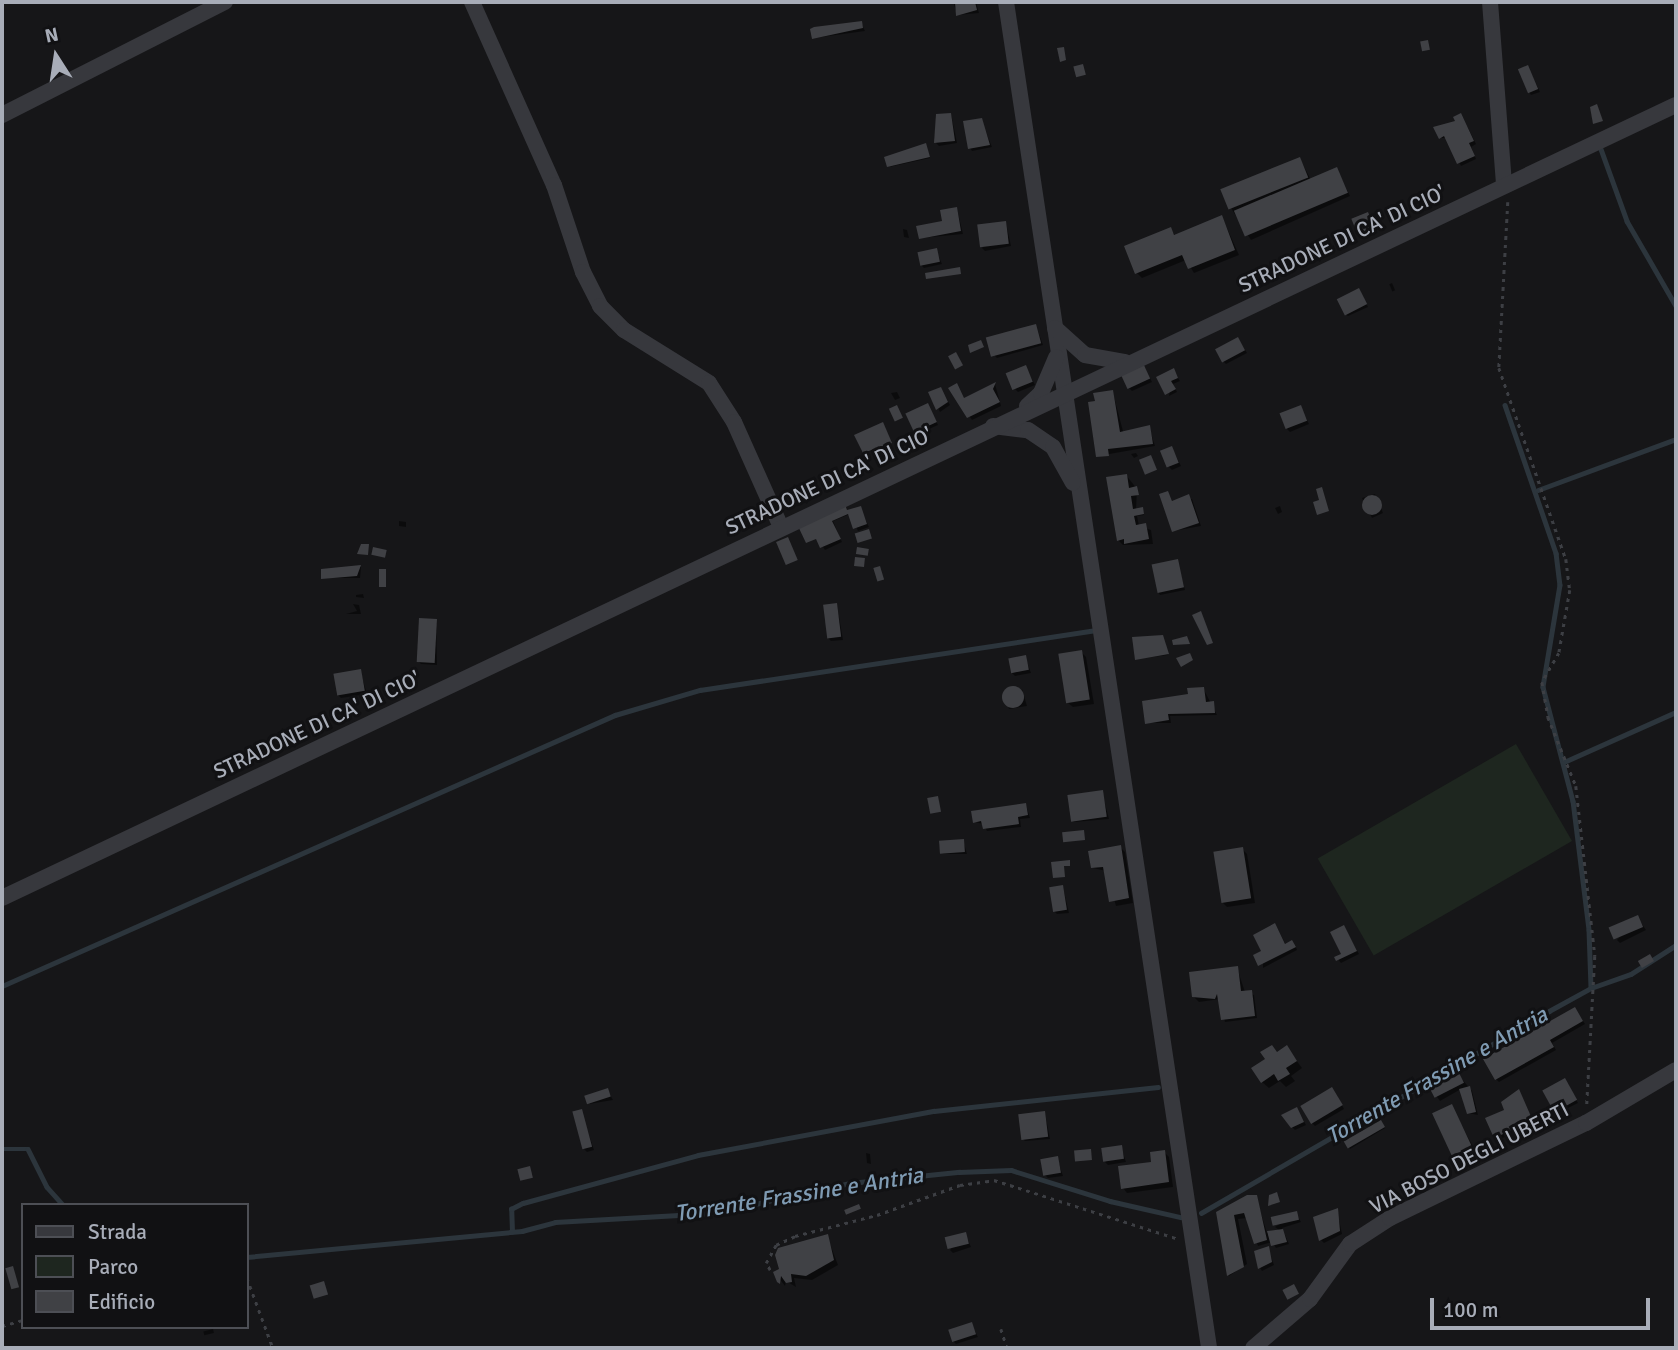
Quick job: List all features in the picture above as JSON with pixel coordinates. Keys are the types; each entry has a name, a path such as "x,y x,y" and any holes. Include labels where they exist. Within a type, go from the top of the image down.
{"street":[{"path":"2,115 225,2"},
{"path":"472,2 554,185 583,272 600,306 624,330 709,383 734,422 781,527"},
{"path":"1006,2 1209,1348"},
{"path":"1490,2 1504,185"},
{"name":"STRADONE DI CA' DI CIO'","path":"2,898 993,426 1676,105"},
{"path":"1056,335 1085,355 1129,362"},
{"path":"1014,417 1041,393 1055,368 1056,335"},
{"path":"993,426 1028,430 1053,447 1081,500"},
{"name":"VIA BOSO DEGLI UBERTI","path":"1253,1348 1310,1299 1350,1244 1438,1192 1586,1123 1676,1070"}],"path":[{"path":"1504,185 1508,241 1498,332 1499,368 1566,559 1570,590 1559,653 1542,682 1548,718 1576,786 1595,966 1586,1123"},
{"path":"770,1270 766,1263 776,1245 795,1236 877,1214 960,1185 994,1180 1193,1242"},
{"path":"248,1279 252,1281 273,1348"},
{"path":"2,1326 21,1321"},
{"path":"1001,1329 1007,1348"}],"green space":[{"path":"1516,744 1572,841 1374,955 1318,858"}],"building":[{"path":"955,2 975,2 977,10 956,16"},
{"path":"862,21 863,28 812,39 810,29 814,27"},
{"path":"1428,40 1430,50 1422,51 1420,42"},
{"path":"1064,47 1066,60 1060,62 1057,48"},
{"path":"1083,64 1086,75 1076,77 1073,67"},
{"path":"1528,65 1538,89 1528,93 1518,69"},
{"path":"1597,104 1603,121 1593,124 1590,107"},
{"path":"951,113 955,141 934,143 936,114"},
{"path":"1461,113 1474,141 1469,143 1475,156 1457,164 1444,136 1439,139 1433,127 1455,121 1453,117"},
{"path":"982,118 990,145 968,149 963,121"},
{"path":"926,143 930,157 887,167 884,157"},
{"path":"1300,157 1308,177 1229,210 1220,189"},
{"path":"1337,167 1348,193 1245,237 1234,211"},
{"path":"957,207 961,231 919,239 916,226 942,221 940,210"},
{"path":"1368,212 1375,229 1358,235 1351,219"},
{"path":"1222,215 1235,250 1188,269 1182,255 1135,274 1124,246 1171,227 1174,235"},
{"path":"1006,221 1009,244 980,247 977,225"},
{"path":"937,248 940,262 920,266 917,252"},
{"path":"960,267 961,274 926,279 925,273"},
{"path":"1359,288 1367,304 1345,315 1337,299"},
{"path":"1036,324 1041,343 991,357 986,337"},
{"path":"1238,337 1245,350 1222,362 1215,349"},
{"path":"981,340 984,347 970,353 968,345"},
{"path":"956,352 963,365 955,369 948,356"},
{"path":"1143,363 1150,378 1128,389 1120,374"},
{"path":"1026,365 1033,382 1012,390 1006,373"},
{"path":"1174,368 1178,378 1171,381 1176,389 1165,395 1156,377"},
{"path":"996,382 993,389 1000,402 967,418 948,388 957,383 964,398"},
{"path":"941,387 948,402 936,410 928,392"},
{"path":"1113,390 1120,432 1150,425 1153,444 1108,449 1109,456 1096,457 1088,402 1095,401 1093,393"},
{"path":"928,403 937,422 914,433 905,414"},
{"path":"897,405 903,418 895,421 889,409"},
{"path":"1301,405 1307,421 1286,429 1280,413"},
{"path":"883,422 892,443 863,453 854,435"},
{"path":"1172,446 1179,463 1167,468 1160,451"},
{"path":"1151,455 1157,470 1145,475 1139,460"},
{"path":"1127,474 1129,488 1137,486 1139,495 1131,496 1133,509 1143,507 1144,514 1134,516 1136,525 1146,523 1149,539 1124,544 1124,539 1117,541 1106,477"},
{"path":"1322,487 1329,511 1317,515 1313,502 1319,500 1316,489"},
{"path":"1168,491 1172,501 1189,494 1199,523 1172,532 1159,494"},
{"path":"1368,495 1376,495 1382,505 1376,515 1368,515 1362,509 1362,501"},
{"path":"844,502 847,510 861,506 867,524 853,529 848,514 832,521 841,539 820,548 816,539 806,543 797,524"},
{"path":"869,529 872,539 858,543 855,533"},
{"path":"788,537 798,560 786,565 776,542"},
{"path":"361,544 369,544 368,555 357,554"},
{"path":"373,547 387,550 385,558 371,555"},
{"path":"857,547 869,549 868,556 856,554"},
{"path":"855,557 865,558 864,567 854,566"},
{"path":"1178,559 1184,587 1158,593 1152,565"},
{"path":"361,565 357,576 321,579 321,569"},
{"path":"880,566 884,579 877,581 873,568"},
{"path":"379,569 386,569 386,587 379,587"},
{"path":"837,603 841,637 827,638 823,605"},
{"path":"1201,611 1213,643 1207,645 1192,615"},
{"path":"419,618 437,619 435,663 417,662"},
{"path":"1163,635 1169,654 1135,660 1132,637"},
{"path":"1187,636 1190,644 1173,645 1172,640"},
{"path":"1082,650 1090,699 1066,703 1058,654"},
{"path":"1190,653 1193,660 1181,667 1176,658"},
{"path":"1026,655 1029,670 1011,673 1008,658"},
{"path":"361,669 365,691 337,696 333,674"},
{"path":"1013,686 1021,689 1024,697 1021,705 1013,708 1005,705 1002,697 1005,689"},
{"path":"1204,687 1206,702 1214,701 1215,713 1168,714 1169,720 1145,724 1142,701 1188,694 1187,688"},
{"path":"1103,790 1107,817 1071,822 1067,795"},
{"path":"938,796 941,812 930,814 927,798"},
{"path":"1026,803 1028,815 1018,817 1019,824 983,829 981,821 973,823 971,811"},
{"path":"1084,830 1085,840 1063,842 1062,832"},
{"path":"964,839 965,852 940,854 939,841"},
{"path":"1121,845 1129,898 1109,902 1103,867 1091,868 1088,851"},
{"path":"1243,847 1251,898 1222,903 1213,852"},
{"path":"1070,860 1070,866 1064,866 1065,877 1053,878 1051,862"},
{"path":"1063,885 1067,910 1053,912 1049,887"},
{"path":"1638,915 1643,927 1614,939 1609,928"},
{"path":"1275,923 1285,944 1292,940 1296,947 1258,966 1253,955 1261,951 1253,935"},
{"path":"1344,925 1357,951 1336,961 1334,957 1341,954 1330,932"},
{"path":"1650,954 1654,961 1642,968 1638,961"},
{"path":"1238,966 1241,991 1252,990 1255,1016 1221,1020 1217,994 1215,999 1192,997 1189,972"},
{"path":"1575,1007 1583,1021 1550,1040 1554,1047 1495,1080 1483,1059"},
{"path":"1272,1045 1277,1052 1287,1045 1297,1061 1286,1068 1290,1074 1278,1081 1274,1074 1261,1083 1251,1068 1265,1059 1260,1052"},
{"path":"1459,1073 1464,1083 1435,1098 1430,1088"},
{"path":"1565,1078 1577,1100 1554,1112 1542,1091"},
{"path":"1470,1086 1476,1112 1467,1114 1459,1089"},
{"path":"1332,1087 1343,1105 1311,1124 1300,1106"},
{"path":"608,1088 611,1097 587,1104 584,1096"},
{"path":"1519,1089 1533,1121 1494,1138 1485,1118 1504,1110 1501,1102"},
{"path":"1452,1104 1472,1147 1452,1156 1432,1113"},
{"path":"1297,1107 1304,1122 1291,1128 1281,1115"},
{"path":"582,1109 592,1147 582,1149 572,1112"},
{"path":"1045,1111 1048,1137 1021,1140 1018,1114"},
{"path":"1381,1120 1385,1127 1348,1148 1344,1142"},
{"path":"1122,1145 1124,1159 1103,1162 1101,1148"},
{"path":"1091,1149 1092,1160 1075,1161 1074,1150"},
{"path":"1165,1150 1169,1182 1121,1189 1118,1166 1151,1162 1150,1152"},
{"path":"1058,1156 1061,1173 1043,1176 1040,1159"},
{"path":"530,1166 533,1178 520,1181 517,1169"},
{"path":"1277,1192 1280,1202 1268,1206 1269,1195"},
{"path":"1247,1195 1257,1195 1267,1240 1254,1244 1244,1213 1234,1215 1244,1267 1227,1276 1216,1212"},
{"path":"859,1204 861,1209 846,1215 844,1210"},
{"path":"1338,1208 1340,1231 1319,1241 1313,1217"},
{"path":"1297,1211 1299,1220 1273,1226 1271,1217"},
{"path":"1283,1229 1287,1242 1271,1246 1267,1231"},
{"path":"966,1232 969,1244 948,1249 945,1237"},
{"path":"828,1234 834,1260 806,1276 791,1274 792,1282 786,1283 781,1276 780,1284 777,1282 773,1272 779,1269 775,1255 778,1248"},
{"path":"1269,1246 1272,1262 1258,1269 1254,1251"},
{"path":"13,1266 19,1287 11,1289 5,1268"},
{"path":"324,1281 328,1294 314,1299 310,1285"},
{"path":"1294,1284 1299,1294 1287,1300 1282,1290"},
{"path":"972,1322 976,1334 952,1342 948,1330"}],"waterway":[{"path":"1601,149 1627,221 1676,306"},
{"path":"1505,405 1556,553 1560,585 1543,687 1573,801 1589,930 1591,988"},
{"path":"1538,490 1676,439"},
{"path":"2,986 615,715 700,690 1098,630"},
{"path":"1564,762 1676,712"},
{"name":"Torrente Frassine e Antria","path":"1201,1213 1549,1011 1591,988 1631,974 1676,945"},
{"path":"512,1232 511,1209 523,1203 698,1155 934,1111 1158,1087"},
{"name":"Torrente Frassine e Antria","path":"2,1149 28,1149 47,1187 61,1203"},
{"name":"Torrente Frassine e Antria","path":"248,1257 522,1231 555,1222 714,1213 850,1183 959,1172 1011,1170 1110,1201 1180,1217"}]}
